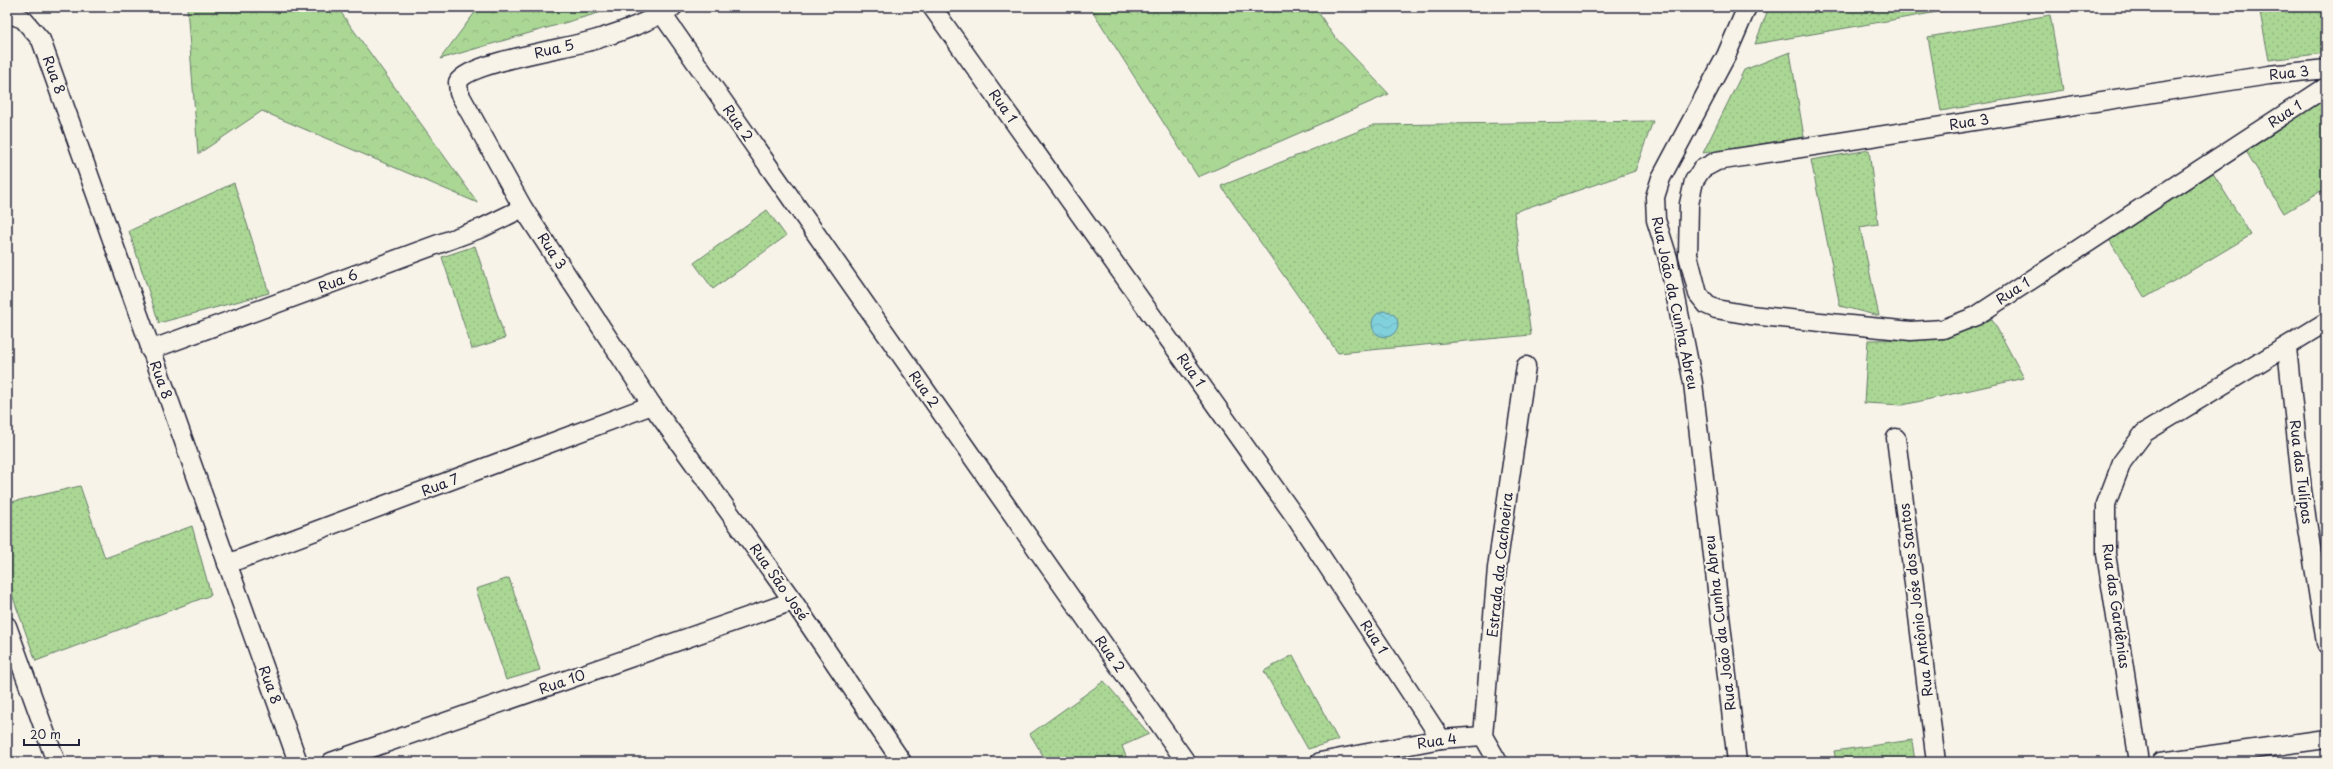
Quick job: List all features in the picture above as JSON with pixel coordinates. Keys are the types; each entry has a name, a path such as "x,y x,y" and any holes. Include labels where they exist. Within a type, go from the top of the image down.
{"street":[{"name":"Rua 1","path":"932,7 1296,518 1442,739"},
{"name":"Rua João da Cunha Abreu","path":"1736,762 1693,383 1668,258 1656,220 1655,196 1661,178 1726,56 1747,7"},
{"name":"Rua 5","path":"459,93 460,79 480,69 500,62 593,40 668,11"},
{"name":"Rua 2","path":"668,11 1186,762"},
{"name":"Rua 8","path":"7,14 22,20 42,40 150,350 298,762"},
{"name":"Rua 3","path":"1688,255 1689,204 1694,181 1702,169 1717,161 2268,75 2326,70"},
{"name":"Rua 1","path":"1688,255 1701,301 1716,310 1750,315 1911,331 1943,329 1976,316 2326,87"},
{"name":"Rua 3","path":"459,93 523,208 652,405"},
{"name":"Rua 6","path":"150,350 482,228 523,208"},
{"path":"1668,258 1688,255"},
{"name":"Rua das Gardênias","path":"2139,762 2106,554 2106,504 2122,462 2144,433 2287,348 2326,322"},
{"name":"Rua das Tulípas","path":"2287,348 2302,490 2326,643"},
{"name":"Estrada da Cachoeira","path":"1483,736 1497,568 1526,366"},
{"name":"Rua 7","path":"227,564 652,405"},
{"name":"Rua São José","path":"652,405 793,601 902,762"},
{"name":"Rua Antônio Jośe dos Santos","path":"1896,438 1936,762"},
{"name":"Rua 10","path":"331,762 793,601"},
{"path":"7,626 56,762"},
{"name":"Rua 4","path":"1320,762 1442,739 1483,736"},
{"path":"1483,736 1498,762"},
{"path":"2161,762 2326,739"}],"green space":[{"path":"187,7 337,7 478,203 262,111 198,154"},
{"path":"479,7 619,7 440,59"},
{"path":"1090,7 1315,7 1333,35 1389,94 1198,177"},
{"path":"1769,7 1966,7 1755,44"},
{"path":"2259,7 2326,7 2326,53 2269,60"},
{"path":"2050,15 2063,90 1941,111 1928,37"},
{"path":"1790,52 1804,137 1703,153 1744,70"},
{"path":"2326,99 2326,188 2284,213 2244,148"},
{"path":"1653,121 1635,171 1514,212 1531,335 1338,353 1221,186 1374,125"},
{"path":"1869,150 1878,224 1860,227 1879,316 1840,306 1811,160"},
{"path":"2211,170 2251,235 2145,298 2105,233"},
{"path":"234,183 269,293 159,323 129,231"},
{"path":"767,210 786,236 713,289 694,263"},
{"path":"475,246 505,338 472,349 442,257"},
{"path":"1992,319 2024,378 1903,405 1864,403 1868,340 1944,339"},
{"path":"80,486 105,558 192,526 211,595 36,661 7,581 7,503"},
{"path":"509,578 540,670 506,680 476,589"},
{"path":"1293,655 1338,740 1308,749 1264,671"},
{"path":"1104,681 1149,734 1122,746 1128,762 1047,762 1030,734"},
{"path":"1912,740 1915,762 1836,762 1834,751"}],"water":[{"path":"1385,311 1394,315 1398,324 1394,333 1385,337 1376,333 1372,324 1376,315"}]}
